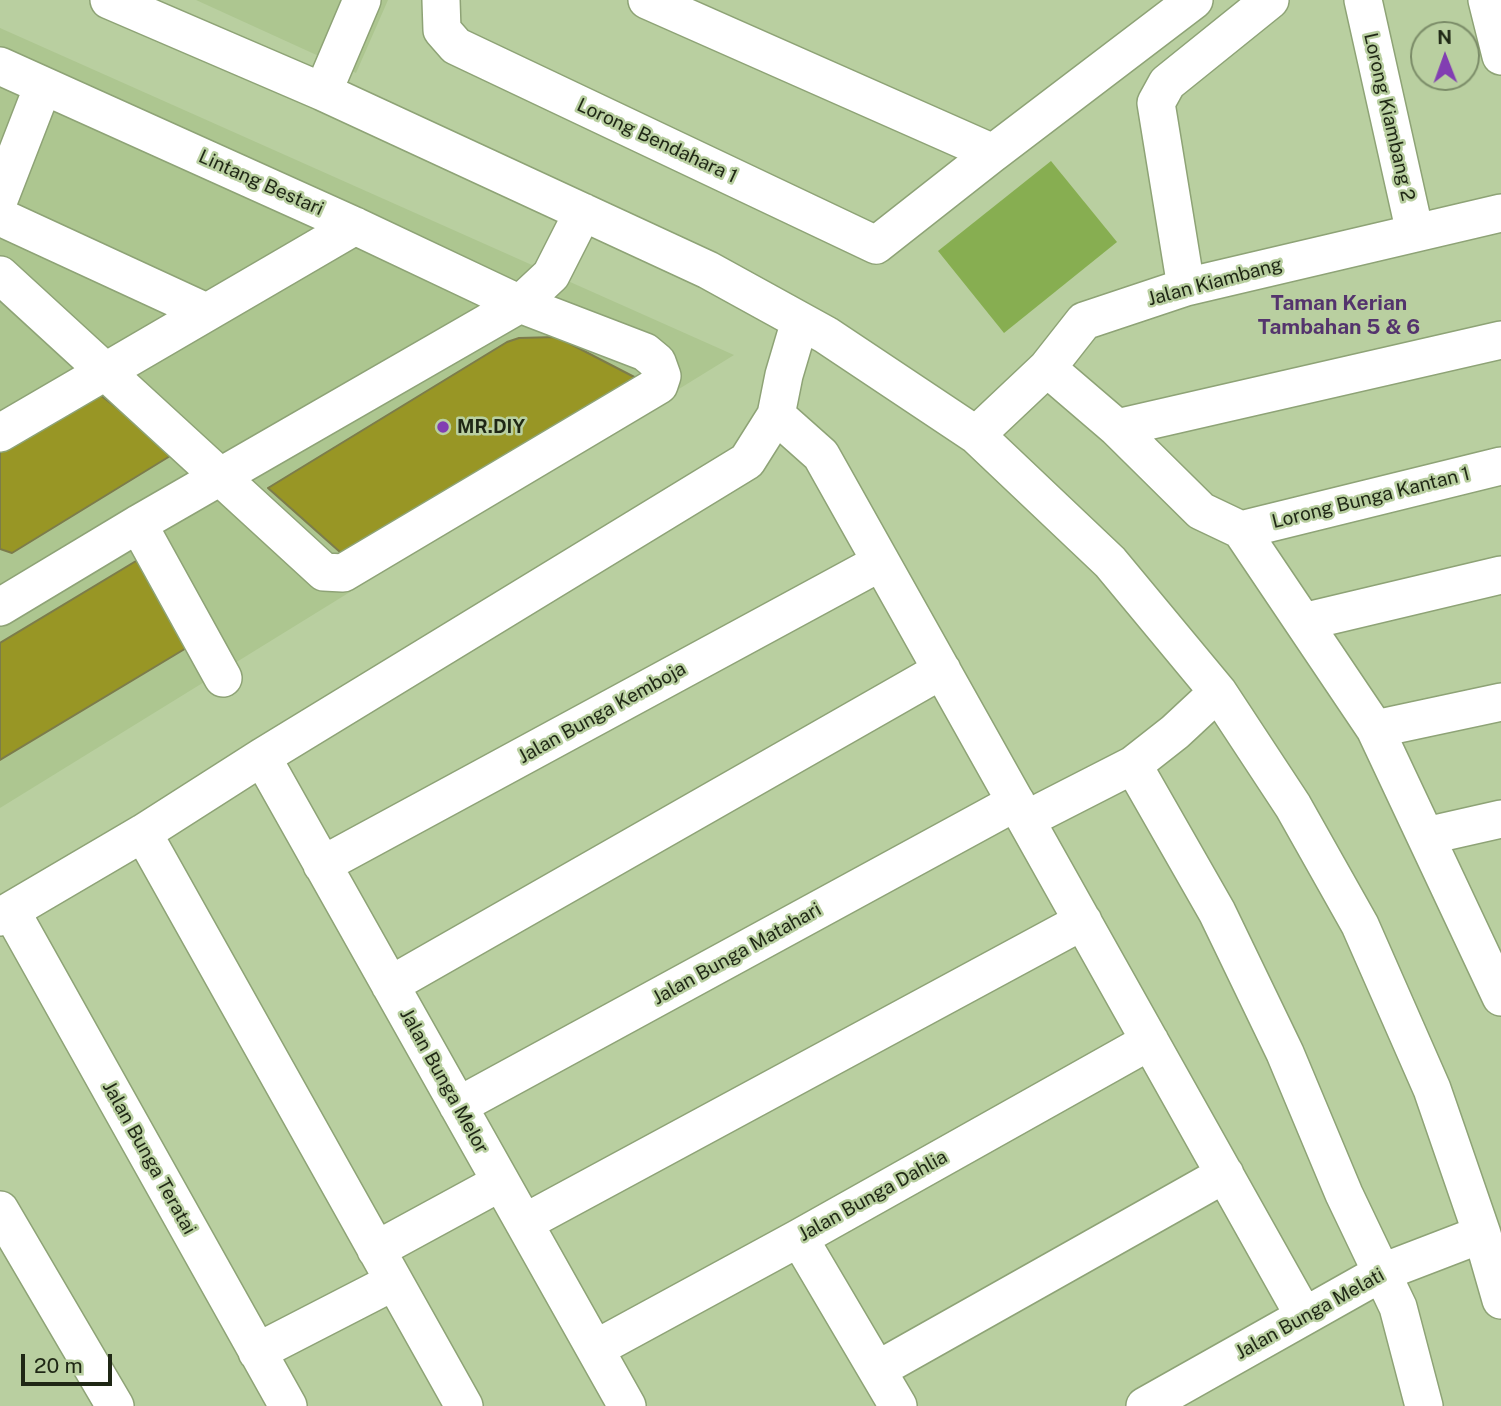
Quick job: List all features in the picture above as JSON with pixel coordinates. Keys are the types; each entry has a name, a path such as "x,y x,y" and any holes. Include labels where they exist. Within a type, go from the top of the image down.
{"street":[{"path":"323,92 362,0"},
{"path":"647,0 993,153 1194,0"},
{"path":"1186,286 1156,103 1167,83 1270,0"},
{"name":"Lorong Kiambang 2","path":"1363,0 1415,233"},
{"path":"1488,0 1501,55"},
{"path":"124,4 323,92 708,270 826,335 976,435 1110,562 1217,692 1293,806 1360,925 1432,1089 1482,1234 1501,1300"},
{"name":"Lorong Bendahara 1","path":"441,15 456,46 876,246 993,153"},
{"name":"Lintang Bestari","path":"0,66 355,226 520,304 645,352 657,362 662,376 659,385 343,573 324,572 221,477"},
{"path":"0,197 43,86"},
{"path":"0,607 138,524 520,304 551,275 583,212"},
{"name":"Jalan Kiambang","path":"976,435 1047,368 1084,321 1186,286 1501,213"},
{"path":"0,217 206,312"},
{"path":"0,433 355,226"},
{"path":"0,275 221,477"},
{"path":"5,914 143,833 262,757 747,461 776,415 800,321"},
{"path":"1117,428 1501,340"},
{"path":"1047,368 1117,428 1201,511 1241,530 1375,729 1426,836 1490,945 1501,997"},
{"path":"776,415 821,454 942,670 1028,807 1083,921 1304,1316"},
{"name":"Lorong Bunga Kantan 1","path":"1241,530 1501,466"},
{"path":"138,524 223,678"},
{"name":"Jalan Bunga Kemboja","path":"322,865 881,562"},
{"path":"1303,622 1501,575"},
{"path":"390,985 942,670"},
{"name":"Jalan Bunga Matahari","path":"458,1106 1028,807 1133,765 1175,732 1217,692"},
{"path":"1375,729 1501,702"},
{"name":"Jalan Bunga Melor","path":"262,757 627,1406"},
{"path":"1133,765 1217,912 1285,1053 1344,1194 1398,1307 1424,1406"},
{"path":"1426,836 1501,818"},
{"path":"143,833 464,1406"},
{"name":"Jalan Bunga Teratai","path":"5,914 288,1406"},
{"path":"524,1223 1083,921"},
{"name":"Jalan Bunga Dahlia","path":"595,1349 1150,1041"},
{"path":"877,1370 1225,1174"},
{"path":"376,1250 501,1182"},
{"path":"0,1210 115,1406"},
{"name":"Jalan Bunga Melati","path":"1145,1406 1383,1272 1482,1234"},
{"path":"799,1238 898,1406"},
{"path":"257,1352 393,1282"}],"shaded area":[{"path":"196,0 388,0 356,73"},
{"path":"0,28 734,355 0,808"}],"green space":[{"path":"1051,161 1117,242 1004,333 938,251"}],"building":[{"path":"557,337 642,381 349,560 268,488 507,342 519,338"},
{"path":"95,391 175,453 12,553 0,549 0,449"},
{"path":"141,558 193,644 0,760 0,643"}],"place":[{"name":"MR.DIY","path":"443,427"}],"district":[{"name":"Taman Kerian Tambahan 5 & 6","path":"1339,316"}]}
